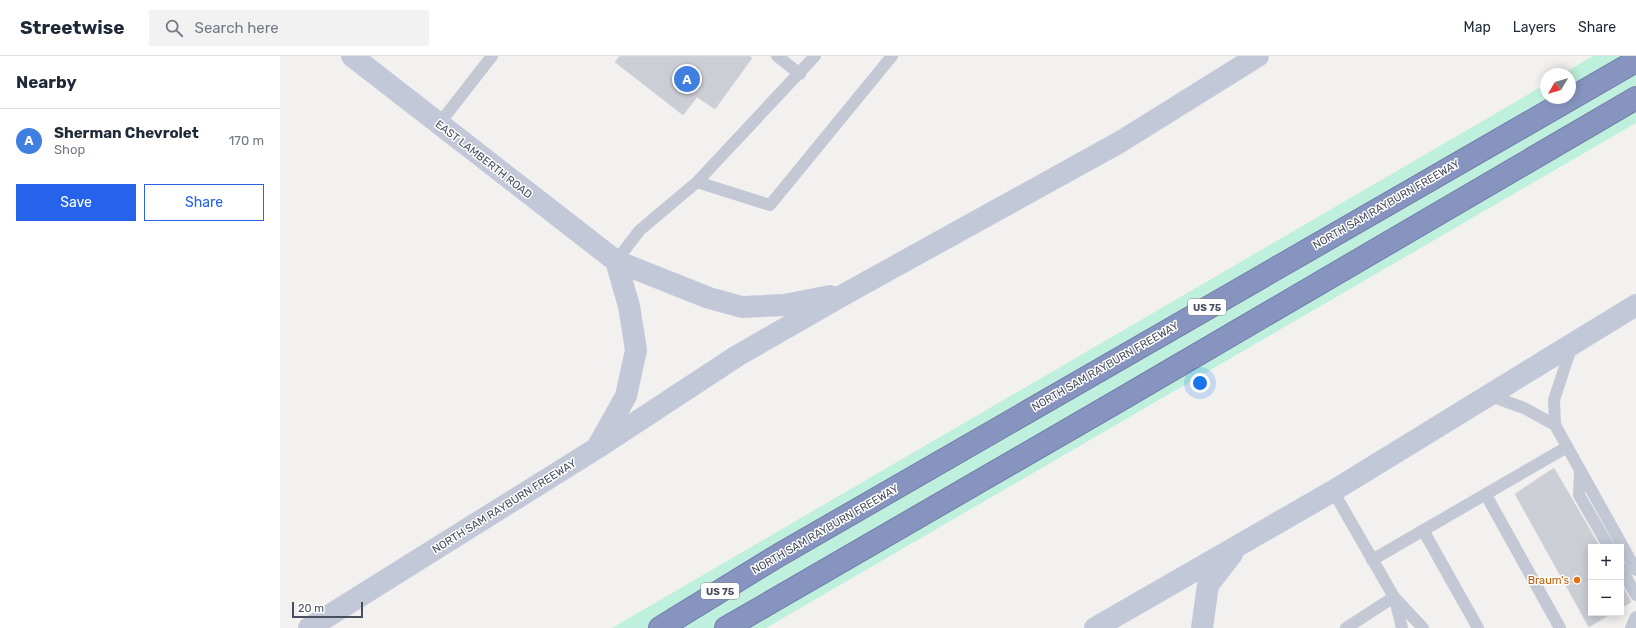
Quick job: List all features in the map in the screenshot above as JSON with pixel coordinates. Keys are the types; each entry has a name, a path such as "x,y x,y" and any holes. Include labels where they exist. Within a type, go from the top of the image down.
{"highway":[{"name":"NORTH SAM RAYBURN FREEWAY","path":"660,628 779,555 1636,61"},
{"path":"726,628 1636,98"}],"main road":[{"name":"EAST LAMBERTH ROAD","path":"352,56 616,261 709,298 742,307 784,305 845,294"},
{"name":"NORTH SAM RAYBURN FREEWAY","path":"309,628 597,448 737,356 845,294 1120,142 1258,56"},
{"path":"597,448 626,396 636,350 628,306 616,261"},
{"path":"1095,628 1333,491 1636,305"},
{"path":"1202,628 1208,585 1239,545"}],"lane":[{"path":"439,124 492,56"},
{"path":"777,56 800,74"},
{"path":"616,261 640,230 697,182 800,74 815,56"},
{"path":"697,182 770,205 892,56"},
{"path":"1573,344 1554,400 1555,425 1636,570"},
{"path":"1488,395 1524,408 1555,425"},
{"path":"1372,560 1567,447"},
{"path":"1580,470 1579,495 1607,544"},
{"path":"1333,491 1394,597 1423,628"},
{"path":"1486,495 1561,628"},
{"path":"1423,530 1478,628"},
{"path":"1624,573 1636,595"},
{"path":"1352,626 1394,597"},
{"path":"1394,597 1402,628"},
{"path":"1631,628 1636,618"}],"green space":[{"path":"1593,56 1636,56 1636,123 766,628 612,628 1540,87 1540,104 1576,104 1576,68 1572,68"}],"building":[{"path":"620,56 750,56 752,58 715,109 697,97 683,115 615,62"},
{"name":"Braum's","path":"1554,468 1598,544 1588,544 1588,616 1607,616 1589,627 1515,494"},
{"path":"1624,589 1631,602 1624,606"}],"place":[{"name":"Sherman Chevrolet","path":"687,79"},
{"name":"Braum's","path":"1577,580"}]}
